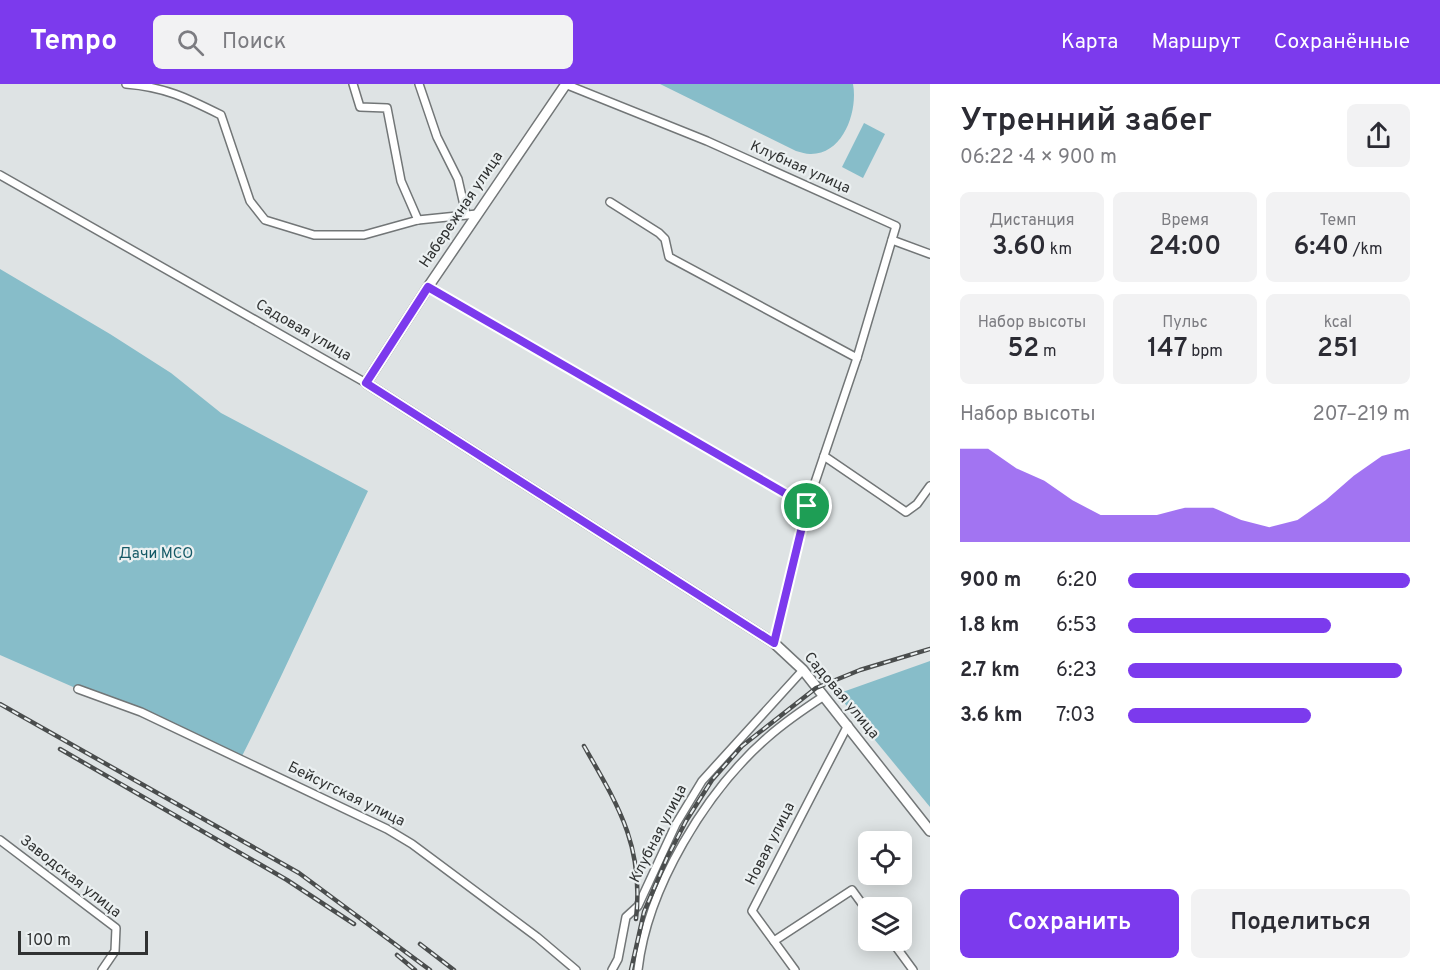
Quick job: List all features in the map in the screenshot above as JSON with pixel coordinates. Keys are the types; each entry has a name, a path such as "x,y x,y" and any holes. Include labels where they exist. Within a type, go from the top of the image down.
{"street":[{"path":"126,84 152,86 221,115 250,201 265,220 314,235 364,235 418,220 477,214"},
{"path":"353,84 360,107 387,108 401,181 418,220"},
{"path":"419,84 437,137 458,180 466,214"},
{"name":"Набережная улица","path":"366,383 428,287 566,84"},
{"name":"Клубная улица","path":"566,84 707,141 896,226 892,240"},
{"name":"Садовая улица","path":"0,175 366,383 774,643 803,670 930,831"},
{"path":"610,202 659,233 665,239 669,257 857,358"},
{"path":"774,643 807,506 857,358 892,240 930,254"},
{"path":"428,287 807,506"},
{"path":"824,456 906,512 917,504 930,486"},
{"name":"Клубная улица","path":"612,970 618,959 626,917 638,906 676,824 702,781 803,670"},
{"name":"Бейсугская улица","path":"78,689 141,712 387,829 412,844 528,930 576,970"},
{"path":"638,970 641,947 655,899 703,811 730,775 767,737 824,696"},
{"name":"Новая улица","path":"795,970 753,910 848,725"},
{"name":"Заводская улица","path":"0,840 116,928 115,951 102,970"},
{"path":"774,940 852,890 858,898"},
{"path":"899,951 913,970"}],"green space":[{"path":"660,84 853,84 854,95 851,118 840,139 832,147 822,152 808,154 796,151"},
{"path":"864,123 885,134 863,178 842,167"},
{"name":"Дачи МСО","path":"0,269 171,373 221,413 368,491 240,760 0,655"},
{"path":"930,661 930,807 837,694"}],"railway":[{"path":"631,970 644,912 667,858 686,821 712,780 742,746 816,688 860,670 930,649"},
{"path":"0,704 299,873 430,970"},
{"path":"584,746 626,828 636,870 636,919"},
{"path":"60,749 287,880 354,924"},
{"path":"420,944 454,970"},
{"path":"397,955 415,970"}],"route":[{"path":"428,287 807,506 774,643 366,383 428,287"}]}
